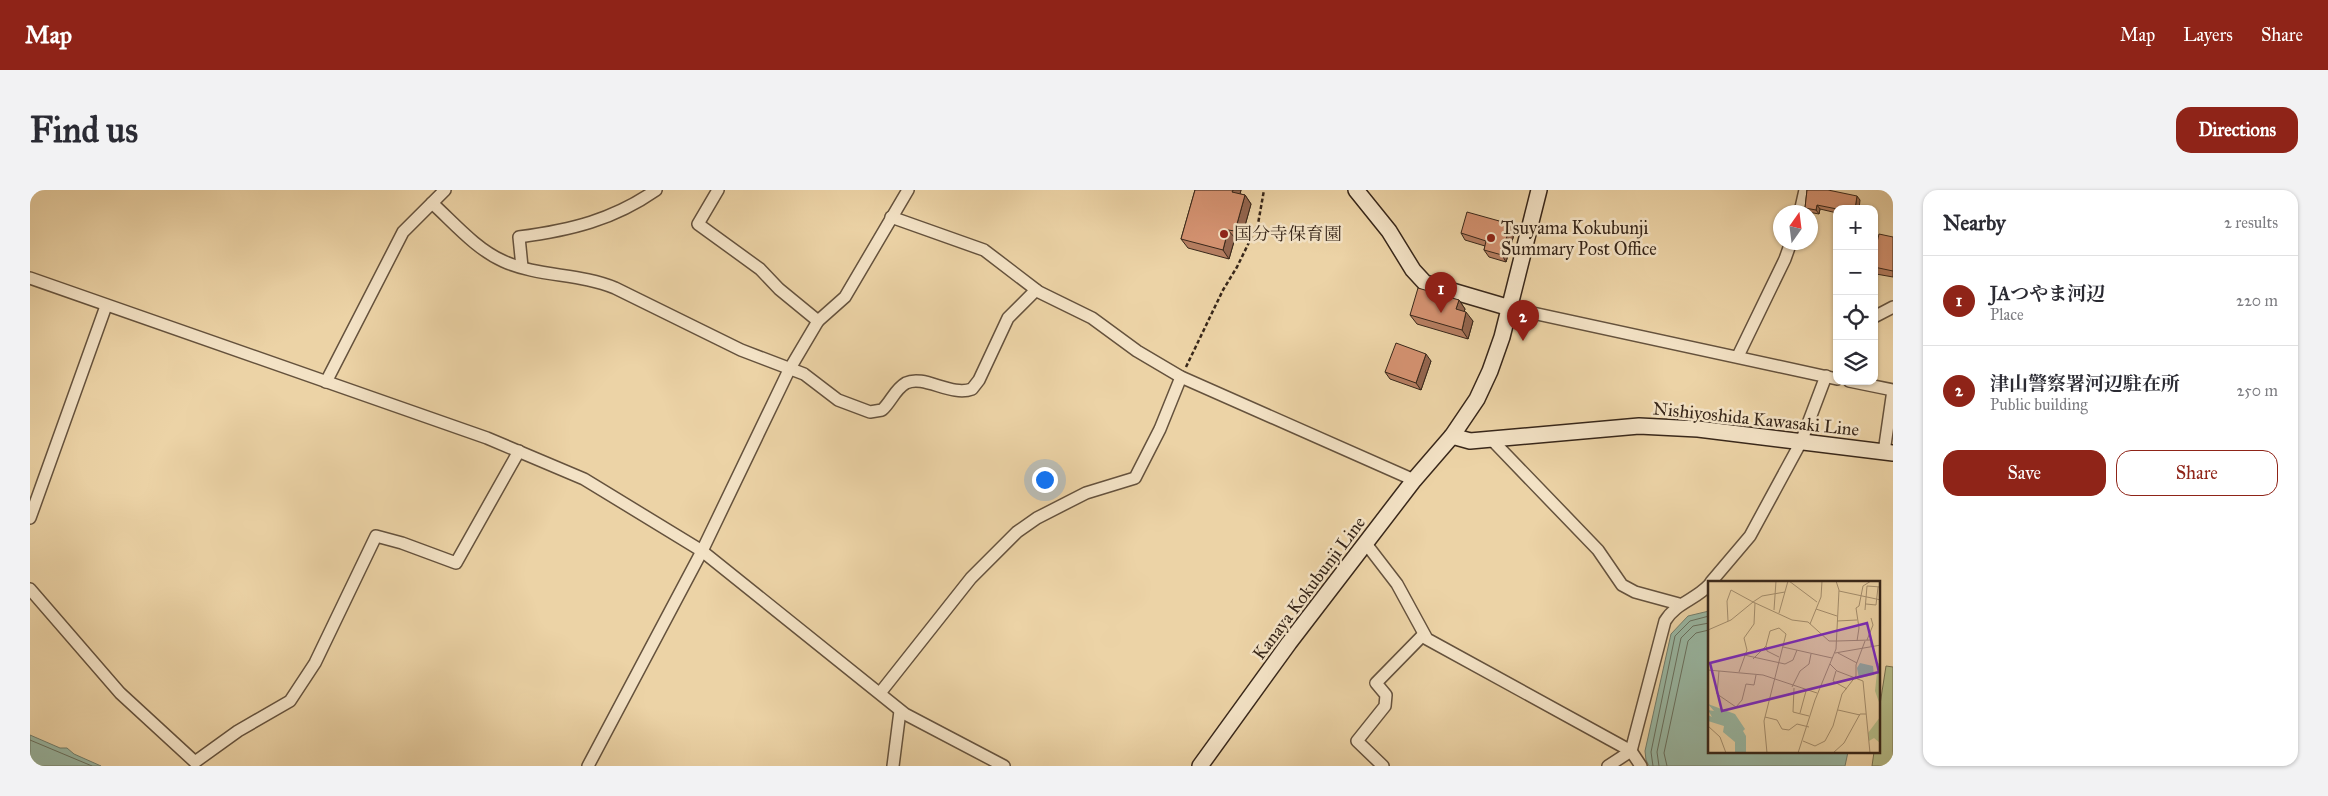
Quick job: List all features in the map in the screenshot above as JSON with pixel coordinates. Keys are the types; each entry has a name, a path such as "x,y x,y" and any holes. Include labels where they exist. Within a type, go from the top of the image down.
{"main road":[{"path":"1356,190 1389,231 1414,270 1425,283 1510,308"},
{"path":"1452,436 1483,386 1496,353 1510,308 1540,190"},
{"name":"Nishiyoshida Kawasaki Line","path":"1452,436 1470,441 1639,426 1698,428 1889,452"},
{"name":"Kanaya Kokubunji Line","path":"1200,766 1289,644 1367,545 1414,480 1452,436"}],"street":[{"path":"326,382 403,232 445,190"},
{"path":"522,268 519,237 567,230 602,219 633,206 656,190"},
{"path":"718,190 698,224 760,270 779,289 818,321"},
{"path":"588,766 702,551 789,370 818,321 845,297 908,190"},
{"path":"1801,205 1804,190"},
{"path":"432,203 487,253 522,268 598,281 741,350 789,370 804,374 830,396 870,412 882,410 899,388 913,381 967,390 976,385 1008,318 1036,290"},
{"path":"891,216 984,250 1036,290 1092,318 1137,350 1181,377 1414,480"},
{"path":"1738,356 1788,250"},
{"path":"30,278 519,451 584,479 702,551 900,711 1004,766"},
{"path":"30,518 106,306"},
{"path":"1510,308 1831,377 1801,442 1750,536 1712,581"},
{"path":"1878,315 1893,308"},
{"path":"880,693 971,578 1017,532 1036,518 1086,493 1135,478 1160,429 1181,377"},
{"path":"1867,385 1893,390 1889,452"},
{"path":"1491,439 1598,550 1622,585 1635,592 1680,604"},
{"path":"30,589 120,693 195,762 238,731 290,701 315,663 376,536 402,543 456,563 519,451"},
{"path":"1367,545 1398,584 1423,635 1432,643 1631,751 1641,766"},
{"path":"1608,766 1631,751 1661,631 1668,616 1680,604 1697,597 1708,585"},
{"path":"1383,766 1357,742 1381,712 1386,700 1384,690 1376,683 1423,635"},
{"path":"893,766 900,711"}],"path":[{"path":"1181,377 1222,290 1237,268 1258,224 1264,190"}],"green space":[{"path":"1886,666 1893,667 1893,766 1872,766 1874,754 1880,754 1880,705"}],"water":[{"path":"1708,611 1708,754 1848,754 1845,766 1649,766 1645,751 1671,634 1688,616"},
{"path":"30,735 60,748 67,748 74,754 101,766 30,766"}],"building":[{"path":"1195,190 1233,190 1232,192 1245,195 1235,231 1228,230 1223,250 1181,239"},
{"path":"1807,190 1828,190 1857,196 1856,205 1833,205 1833,208 1805,205"},
{"path":"1467,212 1510,224 1502,255 1484,250 1486,241 1461,233"},
{"path":"1879,234 1893,237 1893,271 1878,268"},
{"path":"1418,288 1459,300 1456,309 1466,312 1462,330 1410,315"},
{"path":"1396,343 1426,354 1416,383 1385,372"}],"place":[{"name":"国分寺保育園","path":"1224,234"},
{"name":"Tsuyama Kokubunji Summary Post Office","path":"1491,238"},
{"name":"JAつやま河辺","path":"1441,313"},
{"name":"津山警察署河辺駐在所","path":"1523,341"}]}
